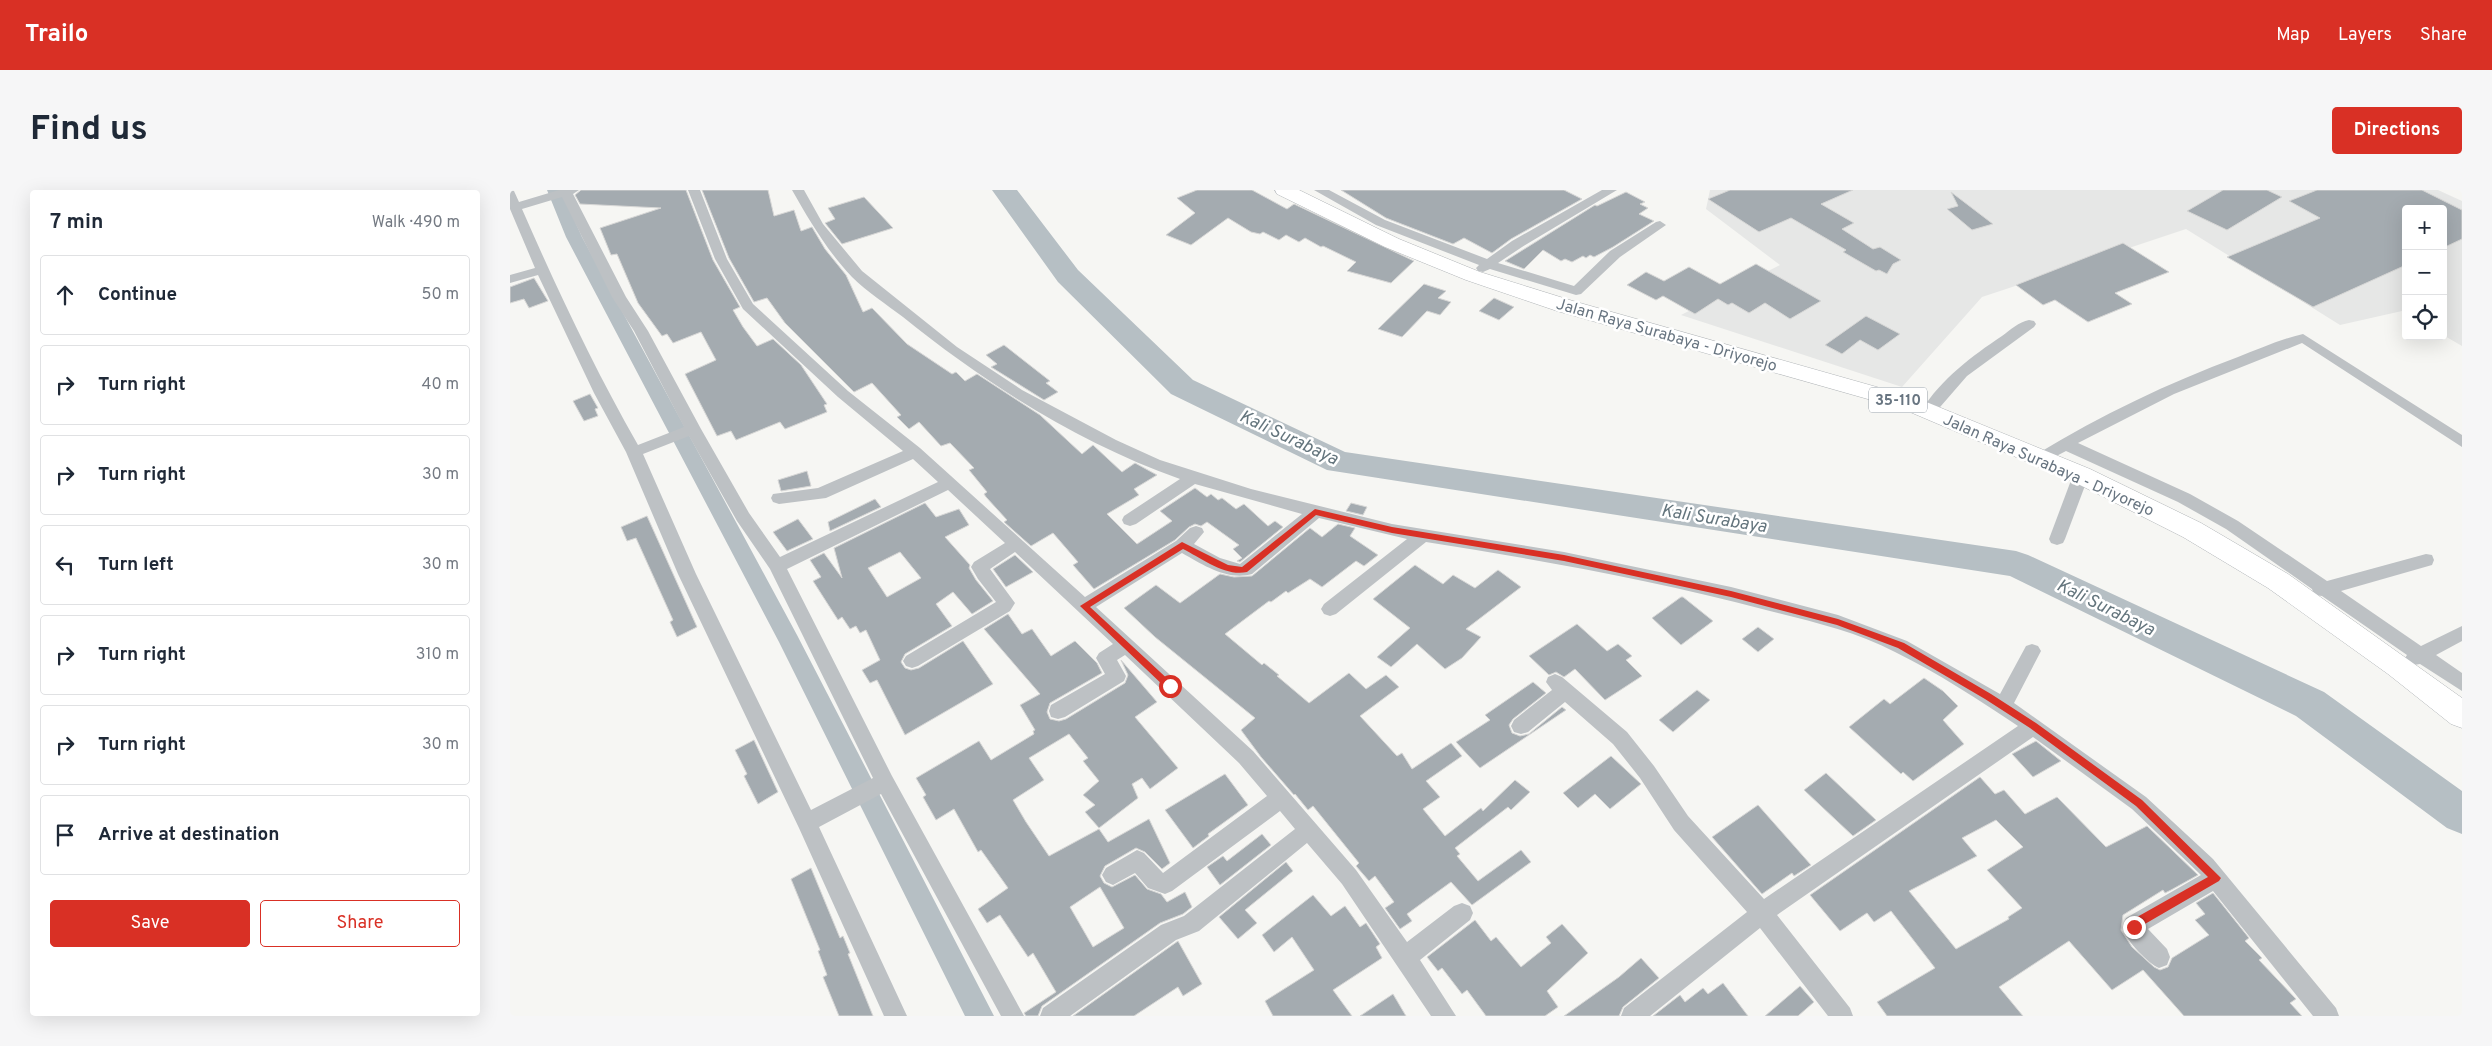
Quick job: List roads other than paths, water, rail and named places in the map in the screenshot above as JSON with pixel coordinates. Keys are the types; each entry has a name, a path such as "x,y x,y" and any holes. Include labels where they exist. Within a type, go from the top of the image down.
{"main road":[{"name":"Jalan Raya Surabaya - Driyorejo","path":"1305,192 1392,242 1929,410 2082,475 2192,530 2302,597 2462,715"}],"street":[{"path":"694,190 721,258 748,306 843,394 915,452 1017,543 1246,757 1307,831 1349,877 1445,1016"},
{"path":"798,190 818,225 857,274 952,350 1017,393 1110,444 1192,478 1315,512 1423,535 1564,558 1731,594 1838,622 1901,646 2004,706 2139,803 2216,878 2328,1016"},
{"path":"1480,270 1517,244 1611,192 1611,190"},
{"path":"896,1016 807,823 687,574 637,451 601,393 542,270 515,202 566,191 601,262 691,430 744,517 777,566 882,784 1012,1016"},
{"name":"Jalan Raya Surabaya - Driyorejo","path":"1528,286 1576,290 1615,254 1660,225"},
{"path":"510,279 542,270"},
{"path":"1929,410 1941,392 1956,379 1990,350 2029,324"},
{"path":"2043,458 2144,400 2303,338 2462,442"},
{"path":"637,451 691,430"},
{"name":"Jalan Raya Surabaya - Driyorejo","path":"2065,444 2192,502 2232,524 2423,654 2462,683"},
{"path":"779,498 820,494 915,452"},
{"path":"2057,539 2082,475"},
{"path":"1130,520 1192,478"},
{"path":"777,566 949,483"},
{"path":"1182,545 1225,567 1240,571 1246,569 1315,512"},
{"path":"1084,606 1182,545 1196,532"},
{"path":"1330,609 1423,535"},
{"path":"912,661 1004,606 1006,603 997,587 982,573 980,567 1017,543"},
{"path":"2302,597 2426,560"},
{"path":"2398,666 2462,633"},
{"path":"1058,711 1117,676 1105,658 1126,646"},
{"path":"2004,706 2032,651"},
{"path":"1520,726 1560,686 1620,738 1647,772 1680,823 1762,913 1842,1016"},
{"path":"1632,1016 1762,913 2033,726"},
{"path":"807,823 882,784"},
{"path":"1113,875 1137,860 1154,881 1165,884 1281,798"},
{"path":"1051,1016 1169,932 1191,924 1307,831"},
{"path":"2158,957 2134,929 2134,925 2216,878"},
{"path":"1405,958 1462,913"}],"waterway":[{"path":"554,190 574,237 789,641 980,1016"},
{"name":"Kali Surabaya","path":"1004,190 1068,276 1182,387 1338,462 2016,564 2310,704 2462,815"}]}
